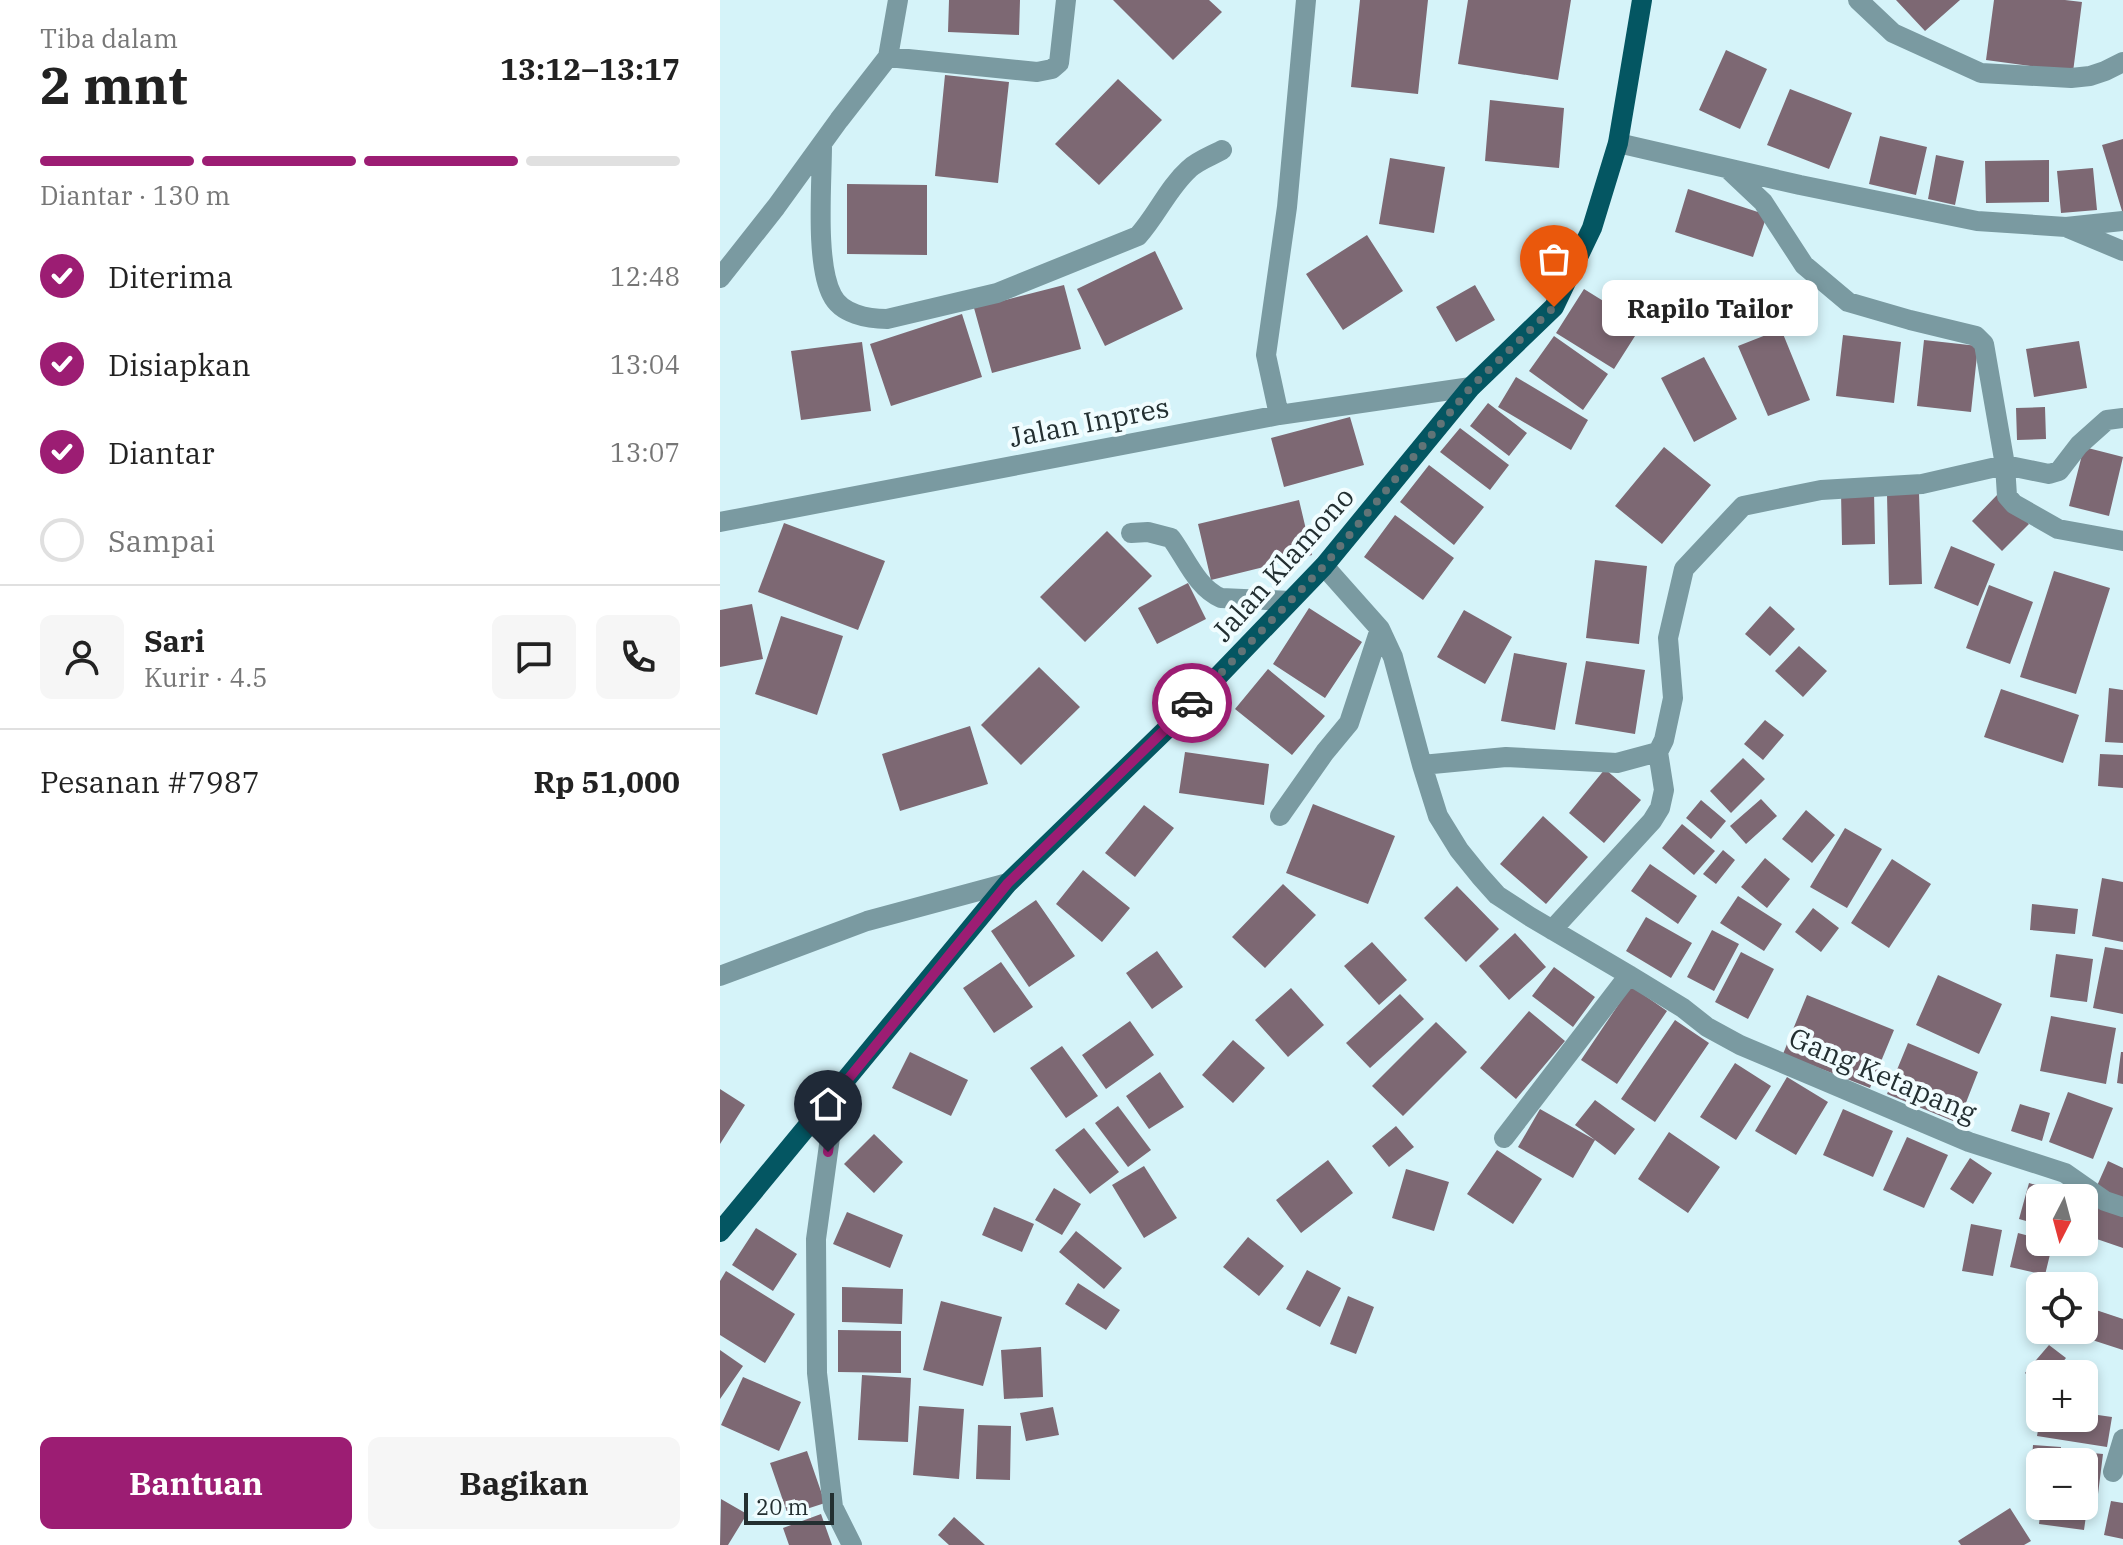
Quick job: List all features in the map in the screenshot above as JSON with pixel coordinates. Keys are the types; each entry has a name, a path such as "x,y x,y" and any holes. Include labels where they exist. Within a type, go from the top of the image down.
{"main road":[{"name":"Jalan Klamono","path":"720,1232 1008,883 1177,719 1324,566 1471,387 1554,307 1592,228 1618,143 1642,0"}],"street":[{"path":"720,278 888,57 898,0"},
{"path":"888,57 1037,72 1052,69 1059,63 1066,0"},
{"path":"1279,415 1266,355 1287,207 1306,0"},
{"path":"1858,0 1893,33 1981,73 2071,78 2090,76 2123,62"},
{"path":"1618,143 1977,221 2066,227 2123,221"},
{"path":"822,145 822,256 827,279 833,298 849,311 870,319 887,319 997,293 1138,236 1190,167 1222,150"},
{"path":"1727,168 1763,202 1804,265 1848,302 1976,336 1984,344 2005,465 2007,496 2014,504 2058,529 2123,541"},
{"path":"2066,227 2123,251"},
{"name":"Jalan Inpres","path":"720,522 1279,415 1471,387"},
{"path":"1552,930 1652,821 1660,808 1664,790 1658,752 1664,740 1673,698 1668,638 1684,569 1743,506 1821,490 1922,484 2005,465 2049,474 2059,471 2097,427 2107,420 2123,418"},
{"path":"1131,533 1148,532 1171,538 1203,586 1221,598 1290,601"},
{"name":"Gang Ketapang","path":"1324,566 1380,629 1393,657 1438,816 1459,850 1497,895 1740,1045 1969,1142 2065,1173 2105,1201 2123,1207"},
{"path":"1280,816 1349,723 1380,629"},
{"path":"1422,765 1506,757 1617,763 1658,752"},
{"path":"720,976 867,921 1008,883"},
{"path":"1504,1138 1629,975"},
{"path":"836,1094 816,1239 817,1373 833,1507 852,1545"},
{"path":"2113,1472 2123,1439"}],"building":[{"path":"949,0 1020,0 1019,35 948,32"},
{"path":"1113,0 1209,0 1222,12 1173,60"},
{"path":"1360,0 1428,0 1418,94 1351,87"},
{"path":"1468,0 1571,0 1558,80 1458,64"},
{"path":"1896,0 1960,0 1925,31"},
{"path":"1994,0 2082,2 2073,72 1986,60"},
{"path":"1726,50 1767,69 1740,129 1699,110"},
{"path":"945,75 1009,82 998,183 935,176"},
{"path":"1118,79 1162,120 1099,185 1055,144"},
{"path":"1790,89 1852,113 1829,169 1767,145"},
{"path":"1490,100 1564,108 1559,168 1485,161"},
{"path":"1880,136 1927,147 1916,195 1869,184"},
{"path":"2123,139 2123,211 2122,211 2102,145"},
{"path":"1936,155 1964,161 1955,205 1928,199"},
{"path":"1390,158 1445,167 1434,233 1379,224"},
{"path":"2049,160 2049,202 1986,203 1985,161"},
{"path":"2093,168 2097,210 2061,213 2057,171"},
{"path":"847,184 927,185 927,255 847,254"},
{"path":"1688,189 1767,215 1753,257 1675,232"},
{"path":"1367,235 1403,291 1343,330 1306,274"},
{"path":"1155,251 1183,309 1105,346 1077,289"},
{"path":"1064,285 1081,349 992,373 974,308"},
{"path":"1475,285 1495,320 1456,342 1436,307"},
{"path":"1584,289 1642,325 1614,369 1556,333"},
{"path":"962,314 982,377 891,406 870,344"},
{"path":"1781,329 1810,400 1768,416 1738,346"},
{"path":"1843,335 1901,342 1894,403 1836,396"},
{"path":"1554,336 1608,374 1583,410 1529,371"},
{"path":"1924,340 1978,346 1971,412 1917,406"},
{"path":"2079,341 2087,388 2034,397 2026,349"},
{"path":"862,342 871,411 801,420 791,351"},
{"path":"1704,357 1737,419 1694,442 1661,378"},
{"path":"1516,377 1588,420 1571,450 1498,407"},
{"path":"1488,403 1527,433 1509,456 1470,426"},
{"path":"2045,407 2046,439 2017,440 2016,408"},
{"path":"1350,417 1364,465 1284,487 1271,438"},
{"path":"1460,428 1509,465 1490,490 1440,452"},
{"path":"1664,447 1711,485 1662,544 1615,506"},
{"path":"2084,447 2123,457 2109,516 2069,506"},
{"path":"1429,465 1484,507 1454,545 1400,502"},
{"path":"1874,490 1875,544 1842,545 1841,491"},
{"path":"1919,493 1922,584 1889,585 1887,494"},
{"path":"1998,494 2029,524 2002,551 1972,521"},
{"path":"1299,500 1312,555 1211,580 1198,524"},
{"path":"1395,515 1454,558 1423,600 1364,557"},
{"path":"784,523 885,561 858,630 758,592"},
{"path":"1107,531 1152,576 1085,642 1040,597"},
{"path":"1951,546 1995,564 1978,606 1934,588"},
{"path":"1595,560 1647,566 1639,644 1586,638"},
{"path":"2054,571 2110,588 2076,694 2020,677"},
{"path":"1188,583 1206,619 1157,644 1138,608"},
{"path":"1989,585 2033,602 2010,664 1966,648"},
{"path":"752,604 763,659 720,667 720,610"},
{"path":"1770,606 1795,629 1770,656 1745,634"},
{"path":"1309,608 1362,642 1325,698 1273,664"},
{"path":"1464,610 1512,637 1485,684 1437,657"},
{"path":"781,616 843,636 817,715 755,694"},
{"path":"1799,646 1827,671 1803,697 1775,671"},
{"path":"1514,653 1567,663 1555,730 1501,721"},
{"path":"1586,661 1645,670 1635,734 1575,724"},
{"path":"1039,667 1080,707 1021,765 981,725"},
{"path":"1268,669 1325,716 1292,755 1235,709"},
{"path":"2109,688 2123,690 2123,743 2105,742"},
{"path":"2001,689 2079,715 2063,763 1984,737"},
{"path":"1765,720 1784,735 1763,760 1744,744"},
{"path":"970,726 988,784 900,811 882,754"},
{"path":"1185,752 1269,764 1264,805 1179,793"},
{"path":"2100,754 2123,755 2123,788 2098,786"},
{"path":"1743,758 1765,779 1731,813 1710,791"},
{"path":"1605,769 1641,800 1604,843 1569,813"},
{"path":"1761,799 1777,816 1746,844 1730,826"},
{"path":"1701,800 1726,821 1711,839 1686,818"},
{"path":"1313,804 1395,836 1368,904 1286,873"},
{"path":"1144,805 1174,828 1135,877 1105,853"},
{"path":"1806,810 1835,835 1812,863 1782,839"},
{"path":"1543,816 1588,857 1546,904 1500,864"},
{"path":"1682,824 1715,851 1694,875 1662,848"},
{"path":"1845,828 1882,849 1847,908 1810,887"},
{"path":"1723,850 1735,860 1716,884 1703,874"},
{"path":"1765,858 1790,879 1767,908 1741,887"},
{"path":"1892,859 1931,884 1889,948 1851,923"},
{"path":"1650,864 1697,896 1678,924 1631,891"},
{"path":"1083,870 1130,908 1102,942 1056,904"},
{"path":"2102,878 2123,882 2123,942 2092,936"},
{"path":"1283,884 1316,915 1265,968 1232,937"},
{"path":"1457,886 1499,929 1466,962 1424,918"},
{"path":"1738,896 1782,924 1764,951 1720,923"},
{"path":"1036,900 1075,956 1029,987 991,931"},
{"path":"2032,904 2078,909 2075,934 2030,930"},
{"path":"1813,908 1839,928 1821,952 1795,932"},
{"path":"1646,917 1692,943 1671,978 1626,951"},
{"path":"1712,930 1739,944 1714,991 1687,977"},
{"path":"1515,933 1546,967 1509,1000 1479,966"},
{"path":"1372,942 1407,980 1379,1005 1344,966"},
{"path":"2105,947 2123,950 2123,1014 2093,1008"},
{"path":"1157,951 1183,987 1152,1009 1126,973"},
{"path":"1741,952 1774,969 1748,1019 1715,1002"},
{"path":"2056,954 2093,959 2087,1002 2050,997"},
{"path":"1001,962 1033,1007 994,1033 963,988"},
{"path":"1554,967 1595,997 1573,1027 1532,996"},
{"path":"1938,975 2002,1004 1979,1054 1916,1025"},
{"path":"1631,986 1667,1011 1617,1084 1581,1060"},
{"path":"1291,988 1324,1025 1288,1057 1255,1020"},
{"path":"1400,994 1424,1019 1370,1068 1346,1043"},
{"path":"1807,995 1894,1030 1870,1088 1783,1054"},
{"path":"1529,1011 1565,1041 1516,1099 1480,1068"},
{"path":"2051,1016 2116,1028 2106,1084 2040,1071"},
{"path":"1675,1020 1709,1043 1655,1122 1621,1099"},
{"path":"1130,1021 1154,1055 1106,1089 1082,1055"},
{"path":"1436,1022 1467,1052 1403,1116 1372,1086"},
{"path":"1233,1040 1265,1068 1233,1103 1202,1075"},
{"path":"1908,1043 1978,1072 1958,1123 1887,1094"},
{"path":"1062,1046 1098,1096 1066,1118 1030,1068"},
{"path":"910,1052 968,1080 951,1116 892,1088"},
{"path":"2123,1052 2123,1084 2117,1083"},
{"path":"1735,1063 1771,1086 1736,1140 1700,1117"},
{"path":"1160,1072 1184,1107 1149,1129 1126,1096"},
{"path":"1787,1077 1828,1102 1796,1155 1755,1131"},
{"path":"720,1089 745,1105 720,1144"},
{"path":"2068,1092 2113,1108 2093,1159 2049,1142"},
{"path":"1595,1100 1635,1129 1615,1155 1575,1125"},
{"path":"2020,1104 2050,1113 2042,1141 2011,1131"},
{"path":"1118,1106 1151,1150 1128,1167 1095,1123"},
{"path":"1540,1109 1595,1140 1573,1178 1518,1147"},
{"path":"1843,1109 1893,1131 1873,1177 1823,1155"},
{"path":"1396,1126 1414,1147 1389,1167 1372,1146"},
{"path":"1084,1128 1119,1172 1090,1194 1055,1150"},
{"path":"1669,1132 1720,1167 1688,1213 1638,1179"},
{"path":"874,1134 903,1162 874,1193 844,1164"},
{"path":"1907,1137 1948,1155 1924,1208 1883,1190"},
{"path":"1497,1150 1542,1179 1513,1224 1467,1194"},
{"path":"1970,1158 1992,1173 1973,1204 1950,1189"},
{"path":"1328,1160 1353,1193 1301,1233 1276,1200"},
{"path":"2108,1161 2123,1168 2123,1200 2098,1189"},
{"path":"1144,1166 1177,1218 1144,1238 1112,1185"},
{"path":"1406,1169 1449,1182 1434,1231 1392,1218"},
{"path":"1054,1188 1081,1204 1062,1235 1035,1220"},
{"path":"2026,1194 2026,1221 2019,1219"},
{"path":"2099,1204 2123,1213 2123,1248 2098,1239"},
{"path":"994,1207 1034,1224 1022,1252 982,1235"},
{"path":"847,1212 903,1235 890,1268 833,1244"},
{"path":"1971,1224 2002,1230 1993,1276 1962,1271"},
{"path":"756,1228 797,1254 773,1291 732,1265"},
{"path":"1076,1231 1122,1268 1104,1289 1059,1252"},
{"path":"2018,1233 2026,1235 2026,1256 2050,1256 2046,1272 2010,1267"},
{"path":"1248,1237 1284,1266 1259,1296 1223,1267"},
{"path":"1307,1270 1341,1288 1320,1327 1286,1309"},
{"path":"726,1271 795,1314 765,1363 720,1335 720,1281"},
{"path":"1078,1283 1120,1310 1106,1330 1065,1304"},
{"path":"842,1287 903,1289 902,1324 842,1322"},
{"path":"1348,1296 1374,1307 1356,1354 1330,1344"},
{"path":"941,1301 1002,1317 983,1386 923,1370"},
{"path":"2098,1311 2123,1319 2123,1350 2098,1342"},
{"path":"838,1330 901,1331 901,1373 838,1372"},
{"path":"2049,1345 2066,1358 2064,1360 2036,1360"},
{"path":"1041,1347 1043,1397 1004,1399 1001,1350"},
{"path":"720,1350 743,1366 720,1399"},
{"path":"862,1375 911,1378 908,1442 858,1440"},
{"path":"743,1377 801,1402 779,1451 721,1425"},
{"path":"919,1406 964,1409 959,1479 913,1475"},
{"path":"1053,1407 1059,1435 1026,1441 1020,1413"},
{"path":"2098,1415 2112,1417 2107,1447 2037,1436 2038,1432 2098,1432"},
{"path":"978,1425 1011,1426 1010,1480 976,1479"},
{"path":"2033,1445 2061,1447 2061,1448 2033,1448"},
{"path":"807,1451 825,1503 788,1515 770,1463"},
{"path":"2098,1454 2103,1454 2098,1494"},
{"path":"721,1499 747,1514 728,1545 720,1545"},
{"path":"2111,1501 2123,1503 2123,1539 2104,1535"},
{"path":"2010,1508 2031,1541 2024,1545 1961,1545 1958,1541"},
{"path":"821,1514 832,1545 789,1545 783,1528"},
{"path":"954,1517 985,1545 949,1545 938,1535"},
{"path":"2039,1520 2085,1520 2084,1530 2039,1524"}],"way so far":[{"path":"1192,703 1324,566 1471,387 1554,307"}],"place":[{"name":"Rapilo Tailor","path":"1554,307"}],"route":[{"path":"828,1152 836,1094 1008,883 1192,703"}]}
